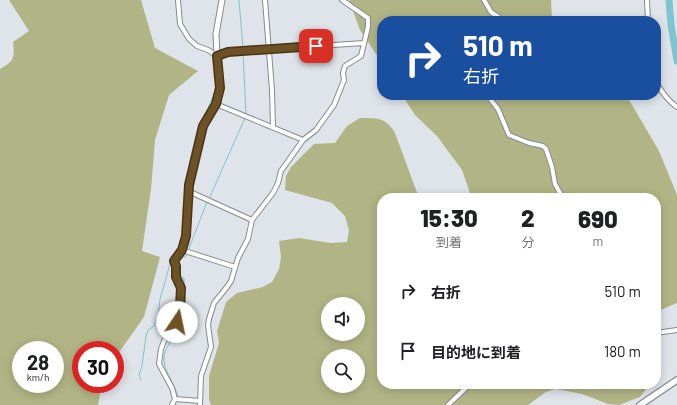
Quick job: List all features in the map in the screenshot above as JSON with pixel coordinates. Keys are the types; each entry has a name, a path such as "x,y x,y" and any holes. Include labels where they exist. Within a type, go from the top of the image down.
{"main road":[{"path":"640,405 677,380"}],"street":[{"path":"178,0 180,24 189,39 197,46 208,50 217,56"},
{"path":"172,405 175,399 172,388 159,364 159,358 164,341 177,322 181,288 176,277 176,266 174,261 182,250 186,229 188,191 203,126 216,104 220,88 216,34 222,0"},
{"path":"265,0 272,90 273,127"},
{"path":"175,399 200,403 201,376 211,347 209,319 214,303 231,281 238,258 248,239 252,220 273,193 278,183 281,171 303,140 316,130 334,105 344,80 343,73 345,66 361,56 368,27 368,18 342,0"},
{"path":"484,0 491,12 497,16"},
{"path":"647,0 648,16"},
{"path":"217,56 228,52 364,43"},
{"path":"661,91 670,102 677,107"},
{"path":"491,100 498,109 510,135 529,143 543,146 546,149 552,167 555,184 561,193"},
{"path":"216,104 303,140"},
{"path":"188,191 252,220"},
{"path":"182,250 235,267"},
{"path":"661,332 677,330"},
{"path":"448,405 465,389"}],"green space":[{"path":"9,0 141,0 155,48 198,71 169,95 155,140 151,189 142,251 160,257 144,317 124,345 124,341 72,341 72,393 100,393 98,405 0,405 0,69 11,61 14,52 13,42 29,31"},
{"path":"349,0 551,0 552,16 377,16 377,56 360,30"},
{"path":"405,100 629,100 659,151 677,195 677,303 661,310 661,193 469,193 462,170 437,136 415,115"},
{"path":"360,118 384,121 395,133 417,193 377,193 377,389 556,389 546,392 528,405 211,405 209,400 209,376 219,343 217,331 226,302 237,293 263,287 272,282 279,269 281,257 279,241 299,238 331,243 347,242 349,230 345,216 332,203 285,190 286,176 291,167 314,144 335,143 347,126"},
{"path":"556,389 646,389 640,397 619,405 608,404 582,394"}],"waterway":[{"path":"239,0 243,49"},
{"path":"669,0 671,25 677,61"},
{"path":"216,22 218,7"},
{"path":"243,52 246,115"},
{"path":"183,239 187,186 199,131 215,91 217,75"},
{"path":"209,199 245,118"},
{"path":"188,251 207,202"},
{"path":"141,380 139,375 142,366 146,336 148,330 154,326 158,316 160,299 172,257 181,246"},
{"path":"178,266 179,259 187,254"},
{"path":"178,398 166,370 164,355 181,327 184,317 186,306 184,278 179,275"}],"route":[{"path":"177,322 181,288 176,277 176,266 174,261 182,250 186,236 188,191 203,126 216,104 220,88 217,56 228,52 316,46"}]}
